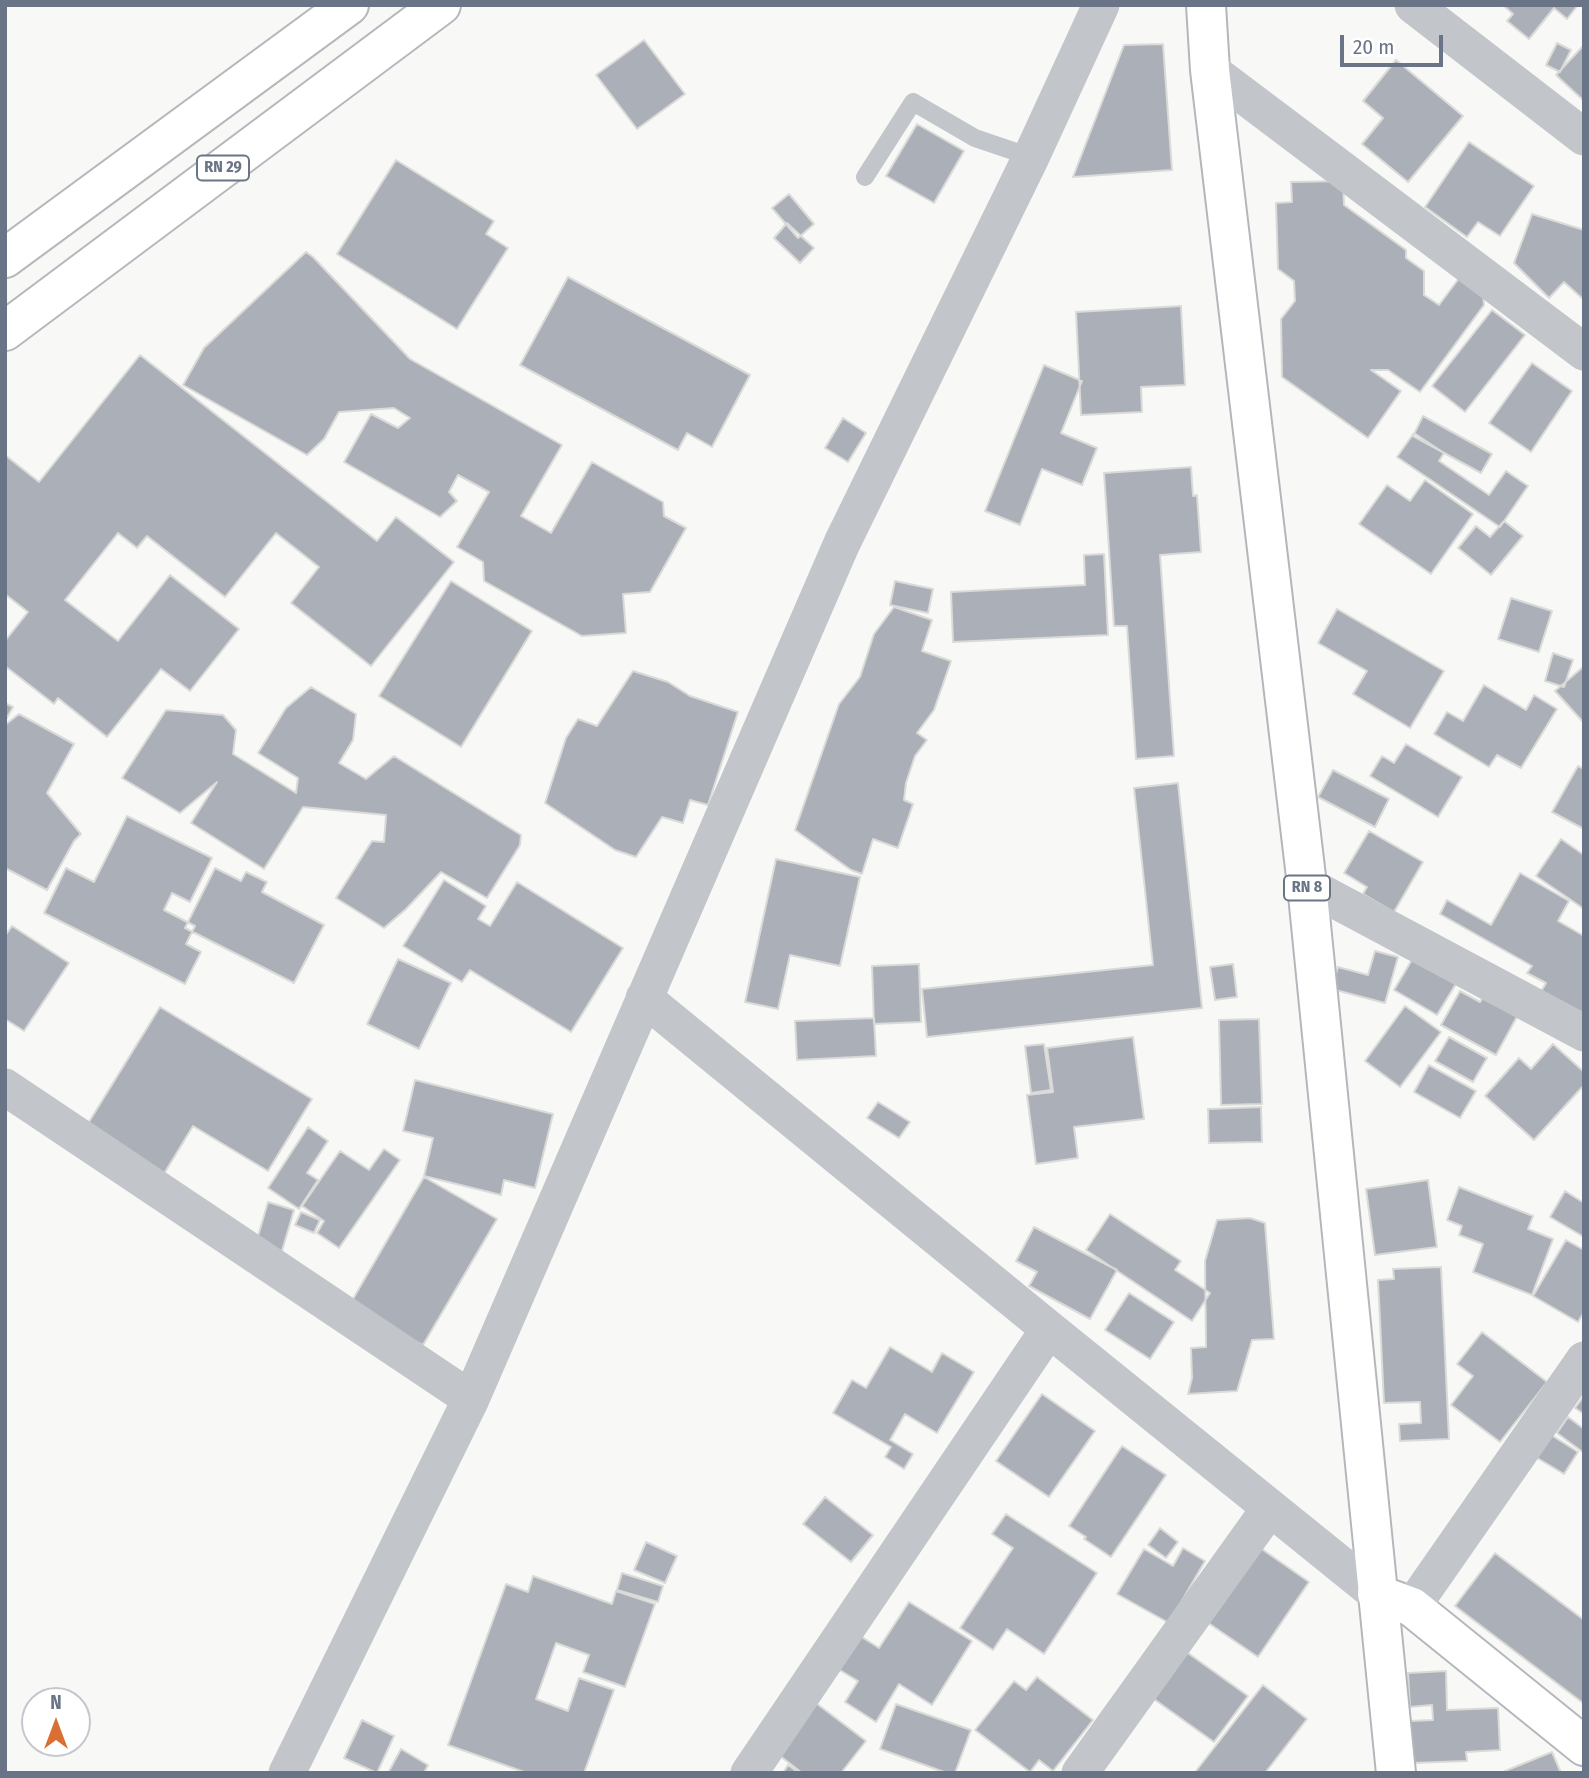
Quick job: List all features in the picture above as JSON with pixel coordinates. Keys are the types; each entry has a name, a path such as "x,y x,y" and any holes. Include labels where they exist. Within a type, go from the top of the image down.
{"main road":[{"path":"5,258 349,5"},
{"name":"RN 29","path":"5,331 441,5"},
{"name":"RN 8","path":"1206,5 1210,70 1394,1601 1396,1773"},
{"path":"1394,1601 1584,1746"}],"street":[{"path":"288,1773 471,1399 842,543 1031,156 1101,5"},
{"path":"1413,5 1584,137"},
{"path":"1210,70 1584,352"},
{"path":"1307,885 1584,1033"},
{"path":"644,998 1270,1508 1394,1601 1584,1360"},
{"path":"5,1087 471,1399"},
{"path":"750,1773 1049,1329"},
{"path":"1080,1773 1270,1508"}],"lane":[{"path":"865,177 913,102 975,138 1031,156"}],"building":[{"path":"1503,5 1578,5 1567,19 1554,8 1529,39 1507,21 1513,14"},
{"path":"644,40 685,94 637,129 596,75"},
{"path":"1557,43 1571,50 1560,72 1546,65"},
{"path":"1163,44 1172,170 1073,177 1124,45"},
{"path":"1584,45 1584,101 1556,75"},
{"path":"1396,60 1463,116 1408,182 1362,144 1383,118 1363,101"},
{"path":"917,124 964,151 934,203 886,176"},
{"path":"1469,142 1534,186 1500,236 1478,222 1467,237 1425,207"},
{"path":"396,160 494,221 486,234 508,248 457,329 337,254"},
{"path":"1343,181 1344,205 1406,250 1406,258 1424,271 1424,295 1439,305 1460,277 1483,294 1484,305 1420,392 1388,370 1371,370 1401,391 1368,438 1282,377 1281,319 1295,301 1294,281 1278,269 1276,203 1292,202 1291,182"},
{"path":"789,194 814,224 798,238 772,208"},
{"path":"1532,214 1584,230 1584,300 1564,282 1549,298 1514,263"},
{"path":"787,223 814,248 800,263 774,238"},
{"path":"306,252 410,359 562,445 521,516 551,533 592,462 663,502 664,516 686,528 650,592 623,594 626,633 582,636 484,581 483,562 457,547 489,492 458,475 449,492 457,501 440,517 344,462 371,414 398,428 410,418 394,408 339,412 324,439 307,455 183,385 204,348"},
{"path":"568,277 750,375 712,447 687,433 678,450 520,365"},
{"path":"1181,306 1185,385 1141,387 1142,412 1081,415 1076,312"},
{"path":"1492,310 1525,335 1465,412 1432,386"},
{"path":"140,355 377,541 396,517 454,562 371,666 291,603 319,567 276,533 225,597 147,536 137,548 118,533 65,600 118,641 170,575 239,629 190,691 161,669 107,737 58,698 54,704 5,666 5,641 28,612 5,594 5,455 39,482"},
{"path":"1532,363 1572,391 1531,452 1489,423"},
{"path":"1044,365 1082,381 1061,433 1097,448 1082,485 1042,469 1020,525 985,511"},
{"path":"1423,416 1492,454 1481,473 1413,436"},
{"path":"843,418 866,433 848,462 825,448"},
{"path":"1414,433 1444,453 1439,461 1489,495 1506,471 1528,486 1500,527 1397,457"},
{"path":"1191,467 1193,496 1197,495 1201,552 1160,555 1174,756 1136,759 1127,626 1114,626 1104,473"},
{"path":"1425,480 1473,514 1431,574 1359,524 1387,485 1410,501"},
{"path":"1504,521 1523,536 1491,575 1458,548 1476,526 1490,537"},
{"path":"1104,554 1108,635 953,642 951,592 1085,585 1084,555"},
{"path":"451,581 532,631 461,747 379,696"},
{"path":"895,581 933,589 928,613 890,605"},
{"path":"1511,598 1552,611 1539,652 1498,639"},
{"path":"894,607 932,620 922,651 951,661 934,710 917,733 927,740 915,756 906,783 904,800 913,804 898,848 873,839 862,874 851,870 795,830 839,704 860,677 874,634"},
{"path":"1337,609 1444,671 1410,728 1353,694 1367,671 1318,643"},
{"path":"1553,653 1573,660 1564,687 1545,681"},
{"path":"1582,668 1584,670 1584,723 1555,691"},
{"path":"633,671 668,682 690,696 738,712 708,805 690,800 683,823 662,817 636,857 615,850 545,803 566,738 578,719 597,726"},
{"path":"1484,685 1526,710 1534,695 1557,709 1521,768 1497,755 1489,767 1434,734 1447,712 1463,721"},
{"path":"311,687 356,714 353,740 339,763 366,779 394,756 521,835 520,845 487,898 441,872 384,928 336,898 372,841 384,842 386,815 303,807 264,869 191,823 217,782 180,813 122,778 166,710 223,715 236,730 233,754 296,793 298,778 258,753 286,708"},
{"path":"5,703 13,707 5,721"},
{"path":"19,714 74,744 47,793 81,834 74,841 47,890 5,868 5,725"},
{"path":"1406,744 1462,777 1438,817 1370,776 1382,756 1394,763"},
{"path":"1578,766 1584,769 1584,829 1552,812"},
{"path":"1333,770 1389,799 1375,827 1318,797"},
{"path":"1178,783 1202,1008 927,1037 922,989 1153,965 1134,788"},
{"path":"127,816 212,858 190,902 172,893 164,910 195,926 186,944 201,952 185,984 44,913 66,868 94,882"},
{"path":"1369,831 1423,862 1394,912 1363,894 1367,887 1344,873"},
{"path":"1561,839 1584,855 1584,909 1536,876"},
{"path":"776,859 860,877 840,966 790,955 778,1009 745,1002"},
{"path":"215,868 241,881 246,872 267,882 262,892 324,925 294,983 185,928"},
{"path":"1520,873 1569,901 1558,921 1584,936 1584,1015 1535,1002 1546,983 1527,973 1532,966 1440,914 1447,900 1491,925"},
{"path":"444,880 486,906 478,919 490,926 517,882 623,948 571,1032 470,970 462,982 403,946"},
{"path":"12,926 69,963 24,1031 5,1019 5,936"},
{"path":"1419,948 1462,974 1437,1015 1394,990"},
{"path":"1375,951 1398,957 1385,1003 1332,989 1338,967 1368,975"},
{"path":"398,959 451,983 419,1049 367,1024"},
{"path":"919,964 921,1022 874,1024 872,966"},
{"path":"1233,964 1237,997 1215,1000 1210,967"},
{"path":"1490,986 1524,1004 1496,1055 1441,1025 1460,991 1480,1002"},
{"path":"1405,1006 1441,1032 1400,1087 1365,1061"},
{"path":"160,1007 312,1099 268,1171 193,1126 162,1177 84,1130"},
{"path":"874,1018 876,1056 797,1060 795,1021"},
{"path":"1259,1019 1262,1104 1221,1105 1219,1020"},
{"path":"1133,1037 1144,1119 1074,1127 1078,1158 1036,1164 1027,1095 1053,1092 1047,1048"},
{"path":"1449,1037 1487,1058 1473,1082 1435,1061"},
{"path":"1044,1044 1051,1090 1031,1093 1025,1046"},
{"path":"1553,1044 1584,1072 1584,1085 1534,1140 1485,1096 1519,1058 1531,1069"},
{"path":"1429,1065 1476,1091 1460,1118 1414,1092"},
{"path":"415,1080 553,1114 535,1188 504,1180 501,1195 424,1176 433,1138 403,1131"},
{"path":"878,1102 910,1122 899,1138 867,1118"},
{"path":"1261,1107 1262,1142 1209,1143 1208,1109"},
{"path":"308,1127 328,1141 307,1173 318,1180 299,1209 268,1188"},
{"path":"384,1149 400,1160 339,1248 317,1233 324,1221 302,1206 340,1151 369,1170"},
{"path":"424,1177 497,1219 423,1345 346,1311"},
{"path":"1428,1180 1437,1247 1375,1255 1366,1189"},
{"path":"1459,1187 1533,1216 1528,1229 1553,1239 1532,1295 1473,1272 1483,1244 1459,1235 1462,1226 1447,1220"},
{"path":"1565,1191 1584,1203 1584,1237 1550,1217"},
{"path":"268,1202 294,1210 282,1251 256,1243"},
{"path":"301,1212 320,1220 314,1233 295,1225"},
{"path":"1110,1214 1181,1261 1175,1270 1210,1293 1192,1321 1086,1250"},
{"path":"1250,1218 1265,1223 1274,1339 1252,1340 1237,1391 1188,1394 1192,1378 1191,1348 1206,1347 1205,1261 1217,1220"},
{"path":"1034,1227 1117,1270 1090,1319 1029,1286 1037,1272 1016,1261"},
{"path":"1566,1240 1584,1250 1584,1312 1578,1322 1533,1296"},
{"path":"1441,1267 1449,1439 1400,1441 1399,1424 1421,1423 1420,1402 1384,1403 1378,1280 1394,1279 1393,1269"},
{"path":"1129,1293 1174,1322 1150,1359 1105,1330"},
{"path":"1482,1332 1547,1382 1500,1442 1451,1405 1473,1376 1457,1364"},
{"path":"890,1347 932,1372 942,1353 974,1372 937,1433 905,1414 890,1440 913,1454 904,1469 885,1457 891,1447 833,1413 852,1380 866,1388"},
{"path":"1042,1394 1095,1431 1049,1497 996,1461"},
{"path":"1584,1396 1584,1414 1575,1408"},
{"path":"1568,1417 1584,1429 1584,1453 1557,1433"},
{"path":"1548,1433 1578,1452 1564,1474 1534,1456"},
{"path":"1122,1446 1166,1475 1111,1557 1069,1526"},
{"path":"825,1497 873,1535 851,1562 803,1524"},
{"path":"1006,1514 1097,1573 1044,1654 1007,1629 993,1650 960,1628 1013,1548 992,1534"},
{"path":"1160,1528 1178,1542 1166,1558 1148,1545"},
{"path":"646,1542 677,1556 665,1583 634,1570"},
{"path":"1256,1545 1309,1582 1258,1657 1204,1620"},
{"path":"1183,1548 1205,1561 1169,1623 1117,1594 1144,1549 1173,1566"},
{"path":"1495,1553 1584,1620 1583,1703 1455,1606"},
{"path":"622,1573 663,1586 658,1602 617,1590"},
{"path":"533,1576 612,1604 616,1591 655,1604 625,1687 583,1672 589,1655 556,1643 536,1699 568,1711 579,1678 614,1690 584,1773 527,1773 448,1745 506,1584 528,1592"},
{"path":"909,1602 972,1641 932,1705 899,1684 876,1722 845,1702 858,1681 833,1666 854,1632 879,1648"},
{"path":"1185,1651 1248,1696 1214,1742 1151,1697"},
{"path":"1446,1671 1447,1710 1498,1708 1500,1750 1466,1752 1467,1761 1412,1763 1410,1721 1433,1720 1432,1705 1410,1707 1408,1673"},
{"path":"1037,1677 1093,1720 1053,1771 1039,1760 1030,1772 975,1730 1014,1681 1026,1690"},
{"path":"1263,1685 1307,1719 1265,1773 1196,1771"},
{"path":"808,1697 866,1741 841,1773 802,1773 770,1748"},
{"path":"896,1704 971,1730 955,1773 947,1773 880,1749"},
{"path":"362,1720 394,1736 377,1773 344,1758"},
{"path":"401,1749 428,1765 424,1773 388,1773"},
{"path":"1552,1752 1561,1773 1505,1771"},
{"path":"788,1765 799,1773 783,1773"}]}
